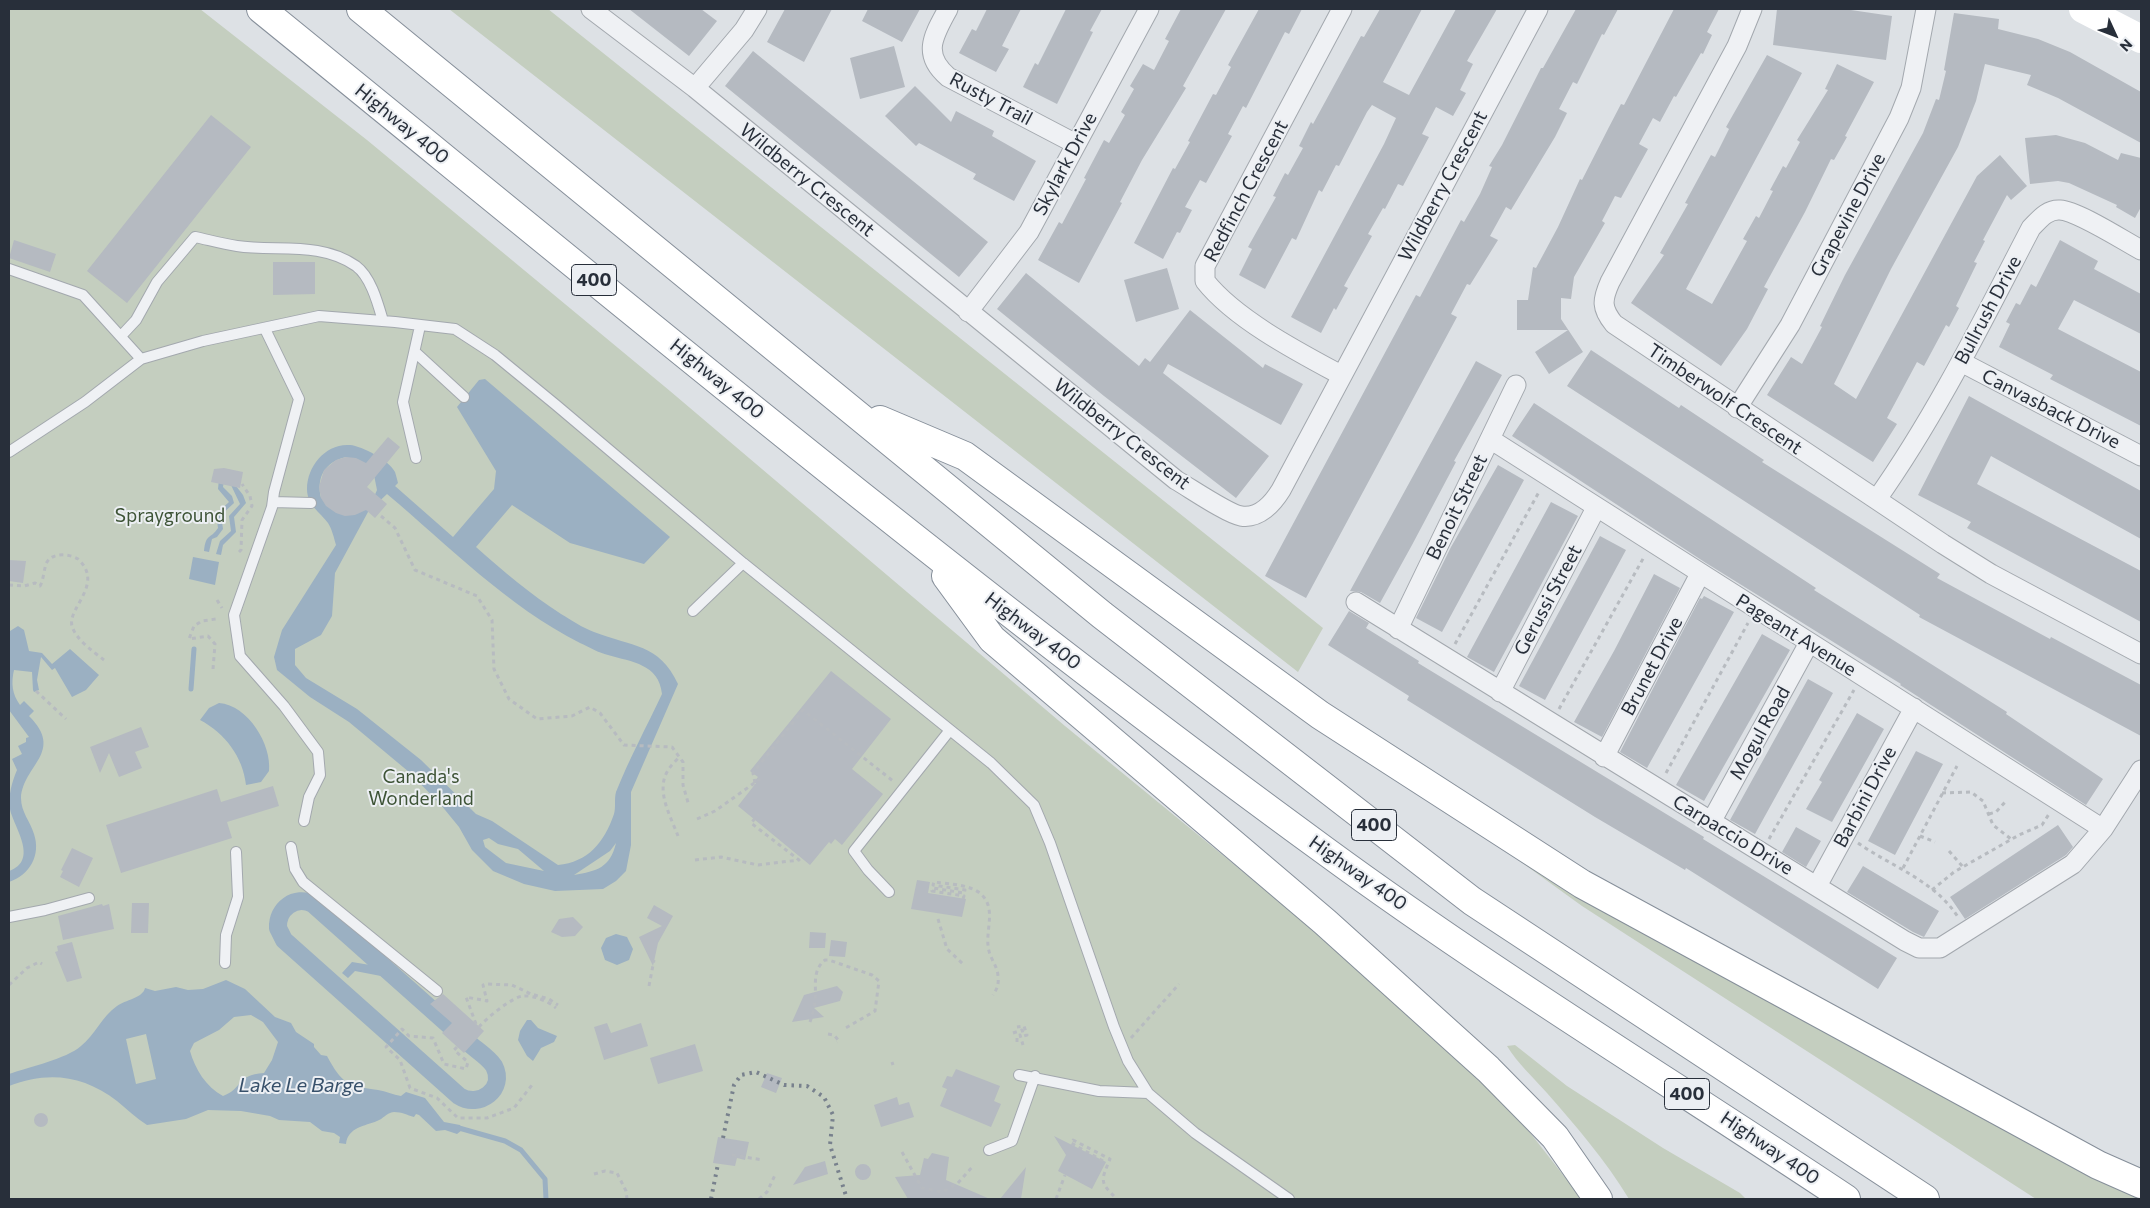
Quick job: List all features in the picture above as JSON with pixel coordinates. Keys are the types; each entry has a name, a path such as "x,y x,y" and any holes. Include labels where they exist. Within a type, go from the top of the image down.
{"main road":[{"name":"Highway 400","path":"261,9 928,550 1326,852 1526,990 1846,1199"},
{"name":"400","path":"361,9 853,409 1102,615 1472,901 1925,1199"},
{"path":"2083,9 2141,38"},
{"path":"853,409 965,456 1320,714 1582,884 2098,1165 2141,1184"},
{"path":"928,550 992,639 1325,922 1433,1017 1488,1068 1555,1137 1598,1199"}],"street":[{"name":"Wildberry Crescent","path":"591,9 695,88 1176,480 1241,516 1254,514 1274,502 1340,375 1538,9"},
{"path":"695,88 744,30 757,9"},
{"name":"Rusty Trail","path":"948,9 934,34 931,54 937,68 948,77 1076,144"},
{"name":"Skylark Drive","path":"968,312 1018,248 1149,9"},
{"name":"Redfinch Crescent","path":"1340,375 1258,326 1223,299 1205,280 1205,266 1342,9"},
{"name":"Timberwolf Crescent","path":"1752,9 1737,46 1603,297 1605,314 1614,324 1737,408 1991,574 2141,654"},
{"name":"Grapevine Drive","path":"1737,408 1790,325 1899,118 1911,88 1926,9"},
{"name":"Bullrush Drive","path":"1878,499 1961,362 2031,228 2046,213 2060,210 2078,216 2141,250"},
{"name":"Canvasback Drive","path":"1961,362 2141,456"},
{"name":"Benoit Street","path":"1398,629 1516,385"},
{"name":"Pageant Avenue","path":"1490,439 2103,829"},
{"name":"Gerussi Street","path":"1500,692 1596,508"},
{"name":"Brunet Drive","path":"1604,757 1700,574"},
{"name":"Carpaccio Drive","path":"1356,602 1604,757 1919,948 1940,948 2073,864 2103,829 2141,770"},
{"name":"Mogul Road","path":"1711,822 1808,643"},
{"name":"Barbini Drive","path":"1817,886 1914,708"}],"lane":[{"path":"121,336 136,320 157,282 195,237 238,246 302,248 335,257 357,267 374,292 383,321"},
{"path":"9,269 83,295 141,359"},
{"path":"9,452 85,402 141,359 203,342 319,316 455,329 496,355 743,563 991,763 1034,805 1050,844 1122,1048 1148,1093 1195,1133 1289,1199"},
{"path":"416,458 403,402 420,326"},
{"path":"265,329 299,399 273,502 234,616 240,656 284,706 318,752 320,775 309,797 304,821"},
{"path":"415,352 464,397"},
{"path":"273,502 311,503"},
{"path":"693,611 743,563"},
{"path":"889,892 868,870 854,851 950,730"},
{"path":"291,847 295,869 303,882 437,991"},
{"path":"225,964 226,935 238,897 236,852"},
{"path":"9,917 89,898"},
{"path":"1019,1074 1099,1091 1148,1093"},
{"path":"989,1150 1012,1141 1035,1076"}],"path":[{"path":"1446,659 1548,477"},
{"path":"239,552 241,550 242,520 252,506 250,496 242,484"},
{"path":"381,516 394,528 403,542 408,559 415,570 477,596 492,620 494,669 509,699 537,719 572,716 590,707 600,713 624,745 672,747 680,756 684,769 683,785 690,806"},
{"path":"1551,724 1652,543"},
{"path":"9,584 24,586 35,583 40,586 45,576 47,563 51,559 66,555 78,559 86,572 86,589 83,600 74,614 72,627 78,637 104,660"},
{"path":"217,600 224,610"},
{"path":"1657,789 1755,609"},
{"path":"213,669 215,644 208,636 189,639 194,626 202,621 216,619"},
{"path":"1761,853 1862,676"},
{"path":"36,691 66,718"},
{"path":"755,782 753,773 804,710 903,789"},
{"path":"678,836 666,805 663,787 666,772 680,756"},
{"path":"1903,868 1956,766"},
{"path":"697,819 715,812 760,778"},
{"path":"1942,792 1971,792 1983,801 1993,825 2011,839"},
{"path":"1989,814 1996,812 2007,800"},
{"path":"1932,890 1962,867 2011,839 2042,825 2058,800"},
{"path":"695,860 720,857 758,865 799,860 752,822 759,814"},
{"path":"1845,834 1872,853 1903,868 1949,903 1967,931"},
{"path":"1920,836 1935,842"},
{"path":"1949,852 1962,867"},
{"path":"963,899 964,896 932,891 933,888 964,893 965,890 933,885 934,882 971,888 980,893 986,901 989,914 988,949 998,976 998,986 993,995"},
{"path":"938,919 947,949 963,964"},
{"path":"649,986 654,960"},
{"path":"810,1022 815,1003 815,979 819,965 828,960 872,974 879,981 876,1011 844,1029"},
{"path":"9,985 30,966 39,962 42,964"},
{"path":"485,984 512,985 530,994 549,998 557,1007 546,1001 520,996 495,1011 477,1026 466,997 487,1001 483,985 485,984"},
{"path":"1122,1048 1180,984"},
{"path":"1013,1033 1022,1030 1024,1036 1027,1035 1024,1026 1017,1027"},
{"path":"457,1047 454,1050 468,1062 466,1069 444,1064 433,1038 409,1036 402,1029 386,1047 400,1060 410,1088 437,1098 458,1118 491,1117 514,1108 532,1085"},
{"path":"828,1034 835,1036 839,1041 837,1042"},
{"path":"1017,1042 1017,1036 1020,1034 1024,1045"},
{"path":"1103,1161 1071,1143 1073,1140 1110,1159 1102,1178 1104,1187 1117,1199"},
{"path":"902,1152 922,1188 942,1192 966,1176 974,1165"},
{"path":"732,1155 763,1160"},
{"path":"594,1174 605,1171 617,1173 626,1191 627,1199"},
{"path":"1056,1199 1065,1174"},
{"path":"759,1199 767,1192 775,1175"}],"green space":[{"name":"Canada's Wonderland","path":"9,9 200,9 367,140 670,391 1065,726 1362,969 1502,1097 1582,1199 9,1199"},
{"path":"449,9 548,9 1323,628 1298,672"},
{"path":"1438,802 2141,1196 2141,1199 2036,1199 1582,906"},
{"path":"1515,1045 1567,1086 1663,1148 1740,1193 1746,1199 1629,1199 1611,1171 1590,1144 1558,1105 1521,1065 1507,1046"}],"water":[{"path":"485,379 670,537 644,564 570,543 512,505 476,547 528,590 573,621 594,632 653,653 662,661 678,684 631,792 631,845 626,871 616,881 603,889 555,891 524,884 493,871 472,850 459,827 441,805 409,772 349,722 310,697 277,670 274,657 282,630 336,545 329,525 309,500 308,480 314,464 326,452 341,445 355,446 368,451 388,463 395,472 398,483 395,486 453,537 494,489 496,471 457,407 479,380","holes":["346,457 374,475 377,490 371,504 321,498 321,477 328,467 339,459","387,494 479,574 553,628 601,653 643,666 656,676 662,694 616,792 615,811 610,824 594,849 578,860 558,865 492,821 476,814 421,760 357,709 306,678 295,665 295,649 321,635 332,616 335,573 368,512","489,838 498,844 518,849 544,871 506,863 485,847 483,840","616,843 610,858 601,867 574,875 610,851"]},
{"path":"219,479 224,480 223,487 232,496 234,503 221,515 223,529 217,537 212,539 209,552 204,551 205,545 207,539 218,528 216,514 229,502 218,489"},
{"path":"231,485 236,486 246,503 234,517 236,532 223,545 221,555 216,554 220,541 231,531 229,516 240,504"},
{"path":"193,557 219,562 215,585 189,579"},
{"path":"18,626 24,630 29,651 42,653 52,664 70,649 99,675 86,690 72,697 55,668 52,670 41,657 37,680 39,690 34,692 33,690 32,672 14,670 12,684 15,697 20,705 24,701 34,711 29,716 39,729 43,739 43,749 23,786 21,798 24,812 36,842 35,857 23,874 9,882 9,871 18,866 23,859 24,851 10,809 11,789 17,770 12,759 22,754 18,746 26,742 26,738 29,737 9,710 9,630"},
{"path":"219,703 230,705 239,711 256,728 262,739 267,750 269,771 261,782 246,785 241,765 231,747 209,725 200,720 209,708"},
{"path":"616,934 627,937 633,949 629,960 617,965 605,960 601,948 606,938"},
{"path":"371,950 393,970 385,979 381,976 355,971 348,978 342,973 352,962 370,965 364,958"},
{"name":"Lake Le Barge","path":"226,980 245,989 275,1017 291,1023 296,1032 314,1044 314,1047 321,1055 327,1056 337,1073 347,1082 359,1087 401,1096 406,1092 425,1098 444,1122 460,1125 462,1130 457,1134 445,1130 436,1131 419,1115 416,1114 414,1117 394,1112 354,1131 347,1138 346,1144 339,1143 340,1137 334,1133 322,1131 310,1122 279,1120 270,1116 241,1111 208,1110 186,1119 147,1125 104,1092 78,1081 51,1077 23,1081 9,1086 9,1074 57,1059 74,1051 86,1042 112,1010 141,994 145,988 155,991 176,987 188,990 203,989","holes":["251,1015 263,1022 278,1042 272,1060 264,1073 248,1076 234,1090 223,1096 206,1083 190,1051 194,1043 219,1030 234,1017","146,1034 156,1079 136,1084 126,1039"]},
{"path":"413,989 451,1023 447,1027 409,994"},
{"path":"527,1020 531,1020 538,1028 557,1036 554,1042 541,1048 533,1061 527,1056 518,1040 520,1031"}],"building":[{"path":"629,9 701,9 717,21 689,56"},
{"path":"785,9 832,9 804,62 767,42"},
{"path":"868,9 920,9 902,42 862,21"},
{"path":"987,9 1021,9 1002,46 1009,49 996,72 959,53 972,29 976,31"},
{"path":"1066,9 1102,9 1090,31 1093,32 1057,104 1023,87 1035,63 1038,65"},
{"path":"1181,9 1226,9 1183,86 1186,88 1142,160 1120,202 1122,203 1079,283 1038,260 1059,222 1062,224 1104,140 1109,143 1125,115 1121,112 1134,89 1130,86 1143,64 1154,70 1169,41 1165,39"},
{"path":"1259,9 1302,9 1289,34 1285,32 1246,108 1243,106 1228,134 1232,136 1206,183 1200,180 1185,207 1192,210 1180,233 1177,232 1163,259 1134,243 1173,168 1175,169 1190,142 1188,141 1213,94 1216,95 1231,67 1228,65"},
{"path":"1380,9 1422,9 1383,82 1409,95 1456,9 1497,9 1467,61 1473,64 1460,90 1466,93 1453,116 1436,107 1422,134 1429,137 1403,186 1398,184 1385,209 1383,208 1368,234 1372,236 1344,286 1348,288 1336,310 1334,308 1321,333 1291,317 1384,144 1396,118 1372,105 1339,166 1336,165 1322,192 1319,190 1296,240 1292,238 1265,289 1239,275 1252,249 1248,247 1276,197 1273,196 1285,173 1288,175 1303,148 1299,146 1311,122 1313,124 1361,36 1364,37"},
{"path":"1576,9 1618,9 1604,35 1602,34 1577,84 1573,82 1559,109 1567,113 1555,137 1511,210 1506,207 1490,236 1498,240 1470,285 1467,284 1451,314 1457,317 1306,598 1265,576 1416,295 1420,297 1461,220 1464,222 1480,194 1492,167 1489,166 1502,145 1541,68 1543,68"},
{"path":"1674,9 1719,9 1707,32 1712,35 1703,54 1701,53 1660,122 1653,118 1639,144 1648,149 1621,198 1615,196 1602,221 1605,223 1574,277 1571,299 1561,298 1561,319 1583,352 1549,374 1535,352 1568,330 1517,330 1517,300 1528,300 1533,267 1536,268 1558,227 1580,179 1582,180 1621,104 1624,105"},
{"path":"1777,9 1844,9 1892,16 1886,60 1773,45"},
{"path":"1954,13 1999,19 1998,29 2038,39 2070,52 2141,92 2141,143 2058,98 2027,85 2031,75 1985,64 1976,101 1958,147 1891,269 1834,384 1856,399 1977,176 2000,155 2027,186 2011,200 2007,195 1983,240 1985,241 1974,262 1977,263 1956,306 1959,308 1949,327 1946,325 1924,366 1917,362 1887,418 1897,424 1873,462 1767,395 1791,357 1802,364 1822,327 1820,326 1845,275 1923,133 1936,99 1939,100 1946,71 1944,70"},
{"path":"894,46 905,87 860,99 850,58"},
{"path":"753,51 988,242 959,277 725,86"},
{"path":"1767,55 1802,73 1686,289 1712,304 1747,241 1743,239 1756,216 1759,218 1773,191 1770,190 1783,166 1786,168 1800,142 1797,140 1828,90 1825,89 1837,64 1874,82 1845,136 1847,137 1834,160 1831,159 1805,212 1764,287 1768,289 1747,329 1721,366 1631,303 1664,255 1660,253 1688,204 1685,203 1711,155 1715,157 1729,129 1726,127"},
{"path":"915,86 951,122 956,111 994,131 992,136 1036,161 1014,201 973,179 976,174 919,143 916,146 885,116"},
{"path":"211,115 251,147 127,303 87,271"},
{"path":"2056,135 2085,143 2118,160 2121,153 2141,158 2141,207 2135,218 2116,207 2117,205 2069,183 2058,181 2030,184 2025,138"},
{"path":"14,240 56,254 50,272 9,258"},
{"path":"2060,240 2098,261 2094,269 2141,294 2141,334 2074,300 2058,329 2141,372 2141,426 2050,379 2053,375 1999,347 2010,324 2006,322 2016,303 2020,305 2031,284 2036,287"},
{"path":"273,262 315,262 315,294 273,295"},
{"path":"1167,268 1179,309 1136,322 1124,280"},
{"path":"1026,273 1139,366 1145,358 1150,362 1190,310 1263,368 1265,364 1303,384 1281,425 1168,364 1163,373 1269,456 1236,498 1104,396 997,309"},
{"path":"1591,350 1679,408 1681,405 1764,460 1762,462 1940,574 1937,578 2050,639 2051,637 2141,685 2141,736 1919,617 1920,615 1567,386"},
{"path":"1476,361 1502,375 1454,461 1456,462 1412,545 1380,603 1361,592 1350,591"},
{"path":"1969,396 2141,491 2141,539 1991,456 1977,484 2141,571 2141,622 1967,528 1971,522 1918,495"},
{"path":"1534,403 1816,588 1814,590 2007,712 2006,714 2103,779 2086,805 1901,684 1706,563 1512,436"},
{"path":"388,437 400,447 367,487 387,504 375,518 366,510 355,515 345,516 336,513 326,506 321,498 319,487 324,470 336,460 346,457 356,458 366,463"},
{"path":"1498,465 1524,480 1442,632 1416,618 1451,547"},
{"path":"224,468 243,472 240,488 211,482 214,469"},
{"path":"1551,502 1578,516 1494,672 1467,657"},
{"path":"1600,536 1626,550 1545,700 1519,686"},
{"path":"9,560 26,561 23,583 9,581"},
{"path":"1654,574 1680,588 1602,737 1574,722"},
{"path":"1704,596 1734,612 1647,768 1620,752 1700,598 1702,599"},
{"path":"1349,611 1369,623 1366,628 1419,661 1418,663 1704,837 1703,839 1897,958 1878,989 1686,868 1685,870 1595,817 1407,700 1409,696 1328,645"},
{"path":"1762,634 1790,650 1704,801 1676,785"},
{"path":"831,671 891,719 852,769 883,794 842,845 835,839 831,844 829,842 810,865 738,806 756,783 754,782 758,777 750,771"},
{"path":"1808,679 1833,693 1755,834 1730,820"},
{"path":"1857,713 1884,729 1832,822 1806,809 1822,782 1819,780"},
{"path":"141,727 149,747 135,752 142,768 119,777 109,753 100,773 90,747"},
{"path":"1916,751 1943,764 1895,855 1868,841"},
{"path":"273,786 279,806 227,822 232,838 121,873 106,825 217,789 221,802"},
{"path":"2058,825 2073,847 2066,855 1965,919 1950,897"},
{"path":"1796,827 1821,841 1806,867 1782,852"},
{"path":"72,848 93,858 79,887 60,877 63,871 61,870"},
{"path":"1863,866 1939,911 1924,937 1847,892"},
{"path":"917,880 930,882 928,893 966,899 962,917 911,909"},
{"path":"132,903 149,903 148,933 131,933"},
{"path":"102,904 103,906 109,904 114,929 63,940 58,916"},
{"path":"654,905 673,916 658,943 653,966 639,937 662,926 647,918"},
{"path":"573,917 583,927 575,936 562,937 551,932 559,919"},
{"path":"810,932 826,933 825,948 809,948"},
{"path":"831,940 847,942 845,957 829,956"},
{"path":"72,942 82,978 67,982 55,952 58,951 57,946"},
{"path":"837,986 843,992 840,1001 814,1008 824,1017 792,1022 804,995"},
{"path":"443,994 484,1031 464,1053 442,1033 452,1023 430,1004"},
{"path":"607,1023 611,1033 641,1023 648,1046 604,1060 594,1027"},
{"path":"695,1044 703,1071 658,1084 650,1058"},
{"path":"956,1069 1000,1086 994,1101 1001,1104 991,1127 940,1106 947,1089 942,1087 947,1076 952,1077"},
{"path":"767,1073 782,1078 776,1093 761,1087"},
{"path":"897,1097 899,1105 909,1102 914,1117 881,1127 874,1105"},
{"path":"38,1113 44,1113 48,1120 44,1127 38,1127 34,1123 34,1117"},
{"path":"1054,1136 1106,1162 1092,1189 1058,1171 1066,1155"},
{"path":"718,1137 749,1142 745,1160 737,1158 735,1166 713,1163"},
{"path":"932,1153 949,1157 946,1180 990,1199 908,1199 895,1177 920,1175 924,1158 928,1159"},
{"path":"825,1161 828,1174 793,1185 805,1167"},
{"path":"863,1164 871,1172 863,1180 855,1172"},
{"path":"1026,1167 1021,1199 1000,1199"}],"waterway":[{"path":"191,689 194,649"},
{"path":"449,1025 313,904 300,901 288,906 284,910 278,921 278,928 284,940 459,1096 475,1100 488,1095 493,1089 497,1074 492,1063 471,1045"},
{"path":"459,1128 505,1141 521,1150 545,1179 546,1199"}],"railway":[{"path":"723,1138 734,1085 741,1075 756,1072 784,1085 807,1086 824,1097 833,1115 830,1145 847,1199"},
{"path":"711,1199 718,1164"}],"park label":[{"name":"Sprayground","path":"170,516"}]}
